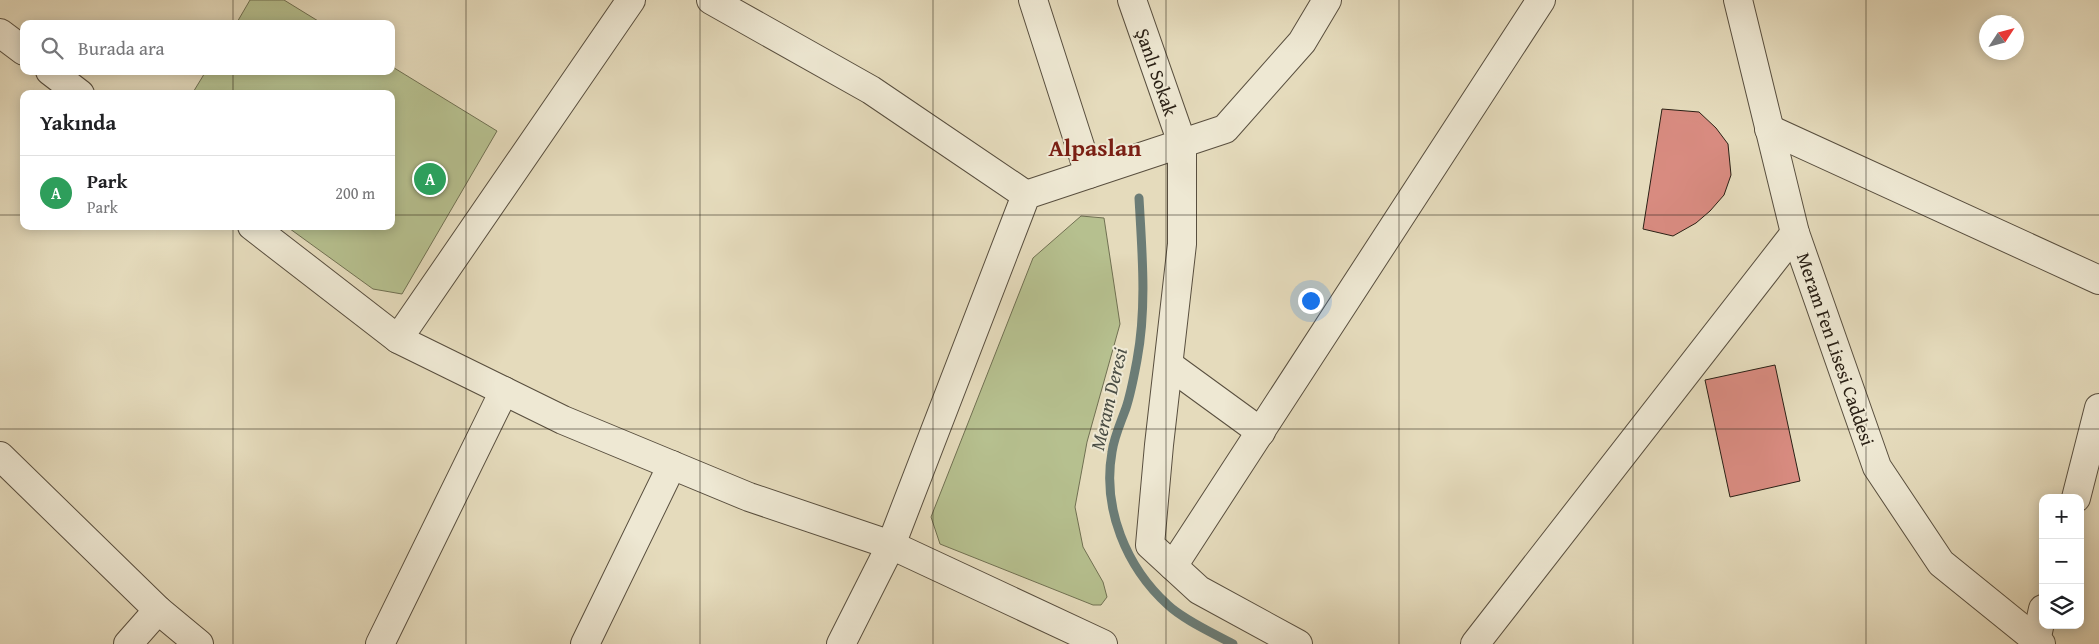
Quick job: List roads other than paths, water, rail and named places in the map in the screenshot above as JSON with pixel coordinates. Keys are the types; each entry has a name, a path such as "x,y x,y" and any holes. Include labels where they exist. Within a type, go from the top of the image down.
{"street":[{"path":"398,339 631,0"},
{"path":"711,0 871,90 1026,195"},
{"path":"1033,0 1089,174"},
{"name":"Şanlı Sokak","path":"1132,0 1182,143 1182,244 1150,545 1173,566"},
{"path":"1026,195 1225,129 1302,42 1327,0"},
{"path":"1298,644 1199,590 1173,566 1541,0"},
{"name":"Meram Fen Lisesi Caddesi","path":"1738,0 1795,233 1877,466 1940,563 2038,643"},
{"path":"0,32 20,48"},
{"path":"55,75 75,90"},
{"path":"1769,129 2099,280"},
{"path":"841,644 891,545 1026,195"},
{"path":"257,230 398,339 563,420 748,498 891,545 1103,644"},
{"path":"1475,644 1795,233"},
{"path":"1169,365 1261,432"},
{"path":"380,644 504,391"},
{"path":"2077,494 2099,408"},
{"path":"0,456 158,610 199,644"},
{"path":"584,644 672,466"},
{"path":"128,644 158,610"},
{"path":"2038,643 2040,629"}],"waterway":[{"name":"Meram Deresi","path":"1139,198 1143,279 1142,320 1131,390 1112,452 1110,473 1114,515 1129,555 1153,590 1182,616 1233,644"}],"place":[{"name":"Park","path":"430,179"}],"district":[{"name":"Alpaslan","path":"1095,147"}]}
